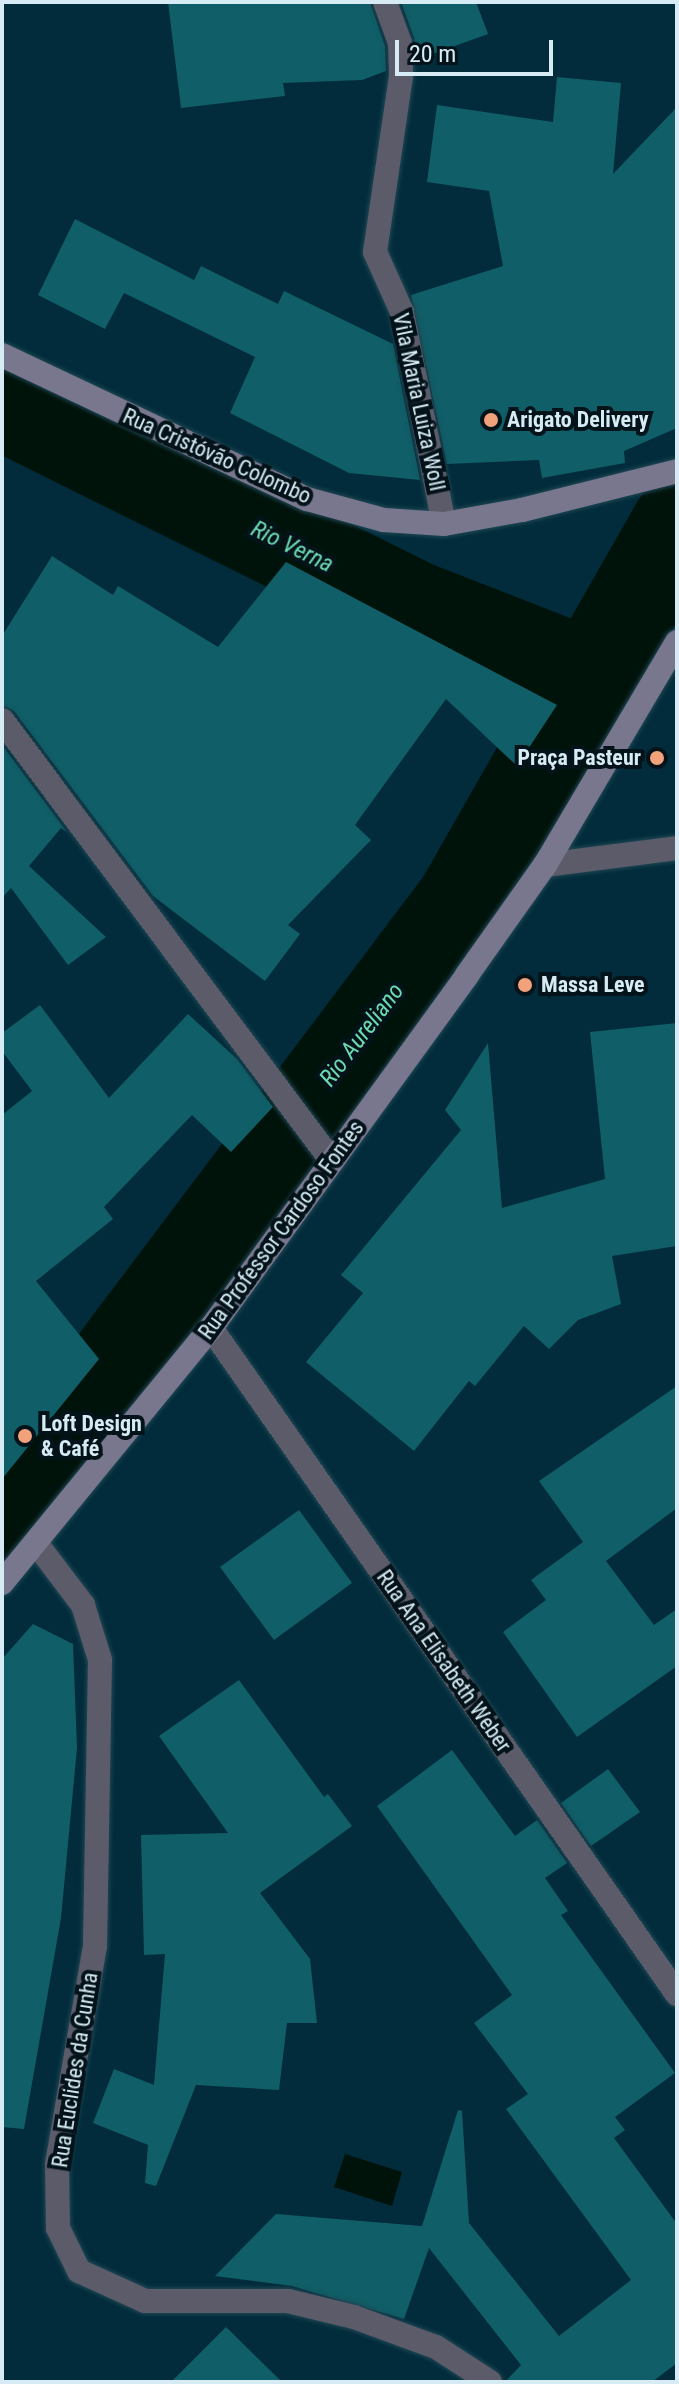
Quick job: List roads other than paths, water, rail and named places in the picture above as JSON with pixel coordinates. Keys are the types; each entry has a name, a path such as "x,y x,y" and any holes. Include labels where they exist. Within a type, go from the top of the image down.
{"main road":[{"name":"Rua Cristóvão Colombo","path":"2,355 307,499 384,520 444,524 522,510 677,471"},
{"path":"545,865 677,642"},
{"name":"Rua Professor Cardoso Fontes","path":"2,1583 211,1328 545,865"}],"street":[{"name":"Vila Maria Luiza Woll","path":"385,2 400,43 401,76 375,252 402,312 444,524"},
{"path":"2,720 332,1161"},
{"path":"545,865 677,848"},
{"name":"Rua Ana Elisabeth Weber","path":"211,1328 677,1994"},
{"name":"Rua Euclides da Cunha","path":"36,1543 83,1605 100,1660 95,1946 57,2164 58,2228 79,2271 145,2301 288,2301 354,2317 436,2347 490,2382"}],"waterway":[{"name":"Rio Verna","path":"2,403 415,608 589,676"},
{"name":"Rio Aureliano","path":"2,1514 463,902 677,527"}],"place":[{"name":"Arigato Delivery","path":"491,420"},
{"name":"Praça Pasteur","path":"657,758"},
{"name":"Massa Leve","path":"525,985"},
{"name":"Loft Design & Café","path":"25,1436"}]}
